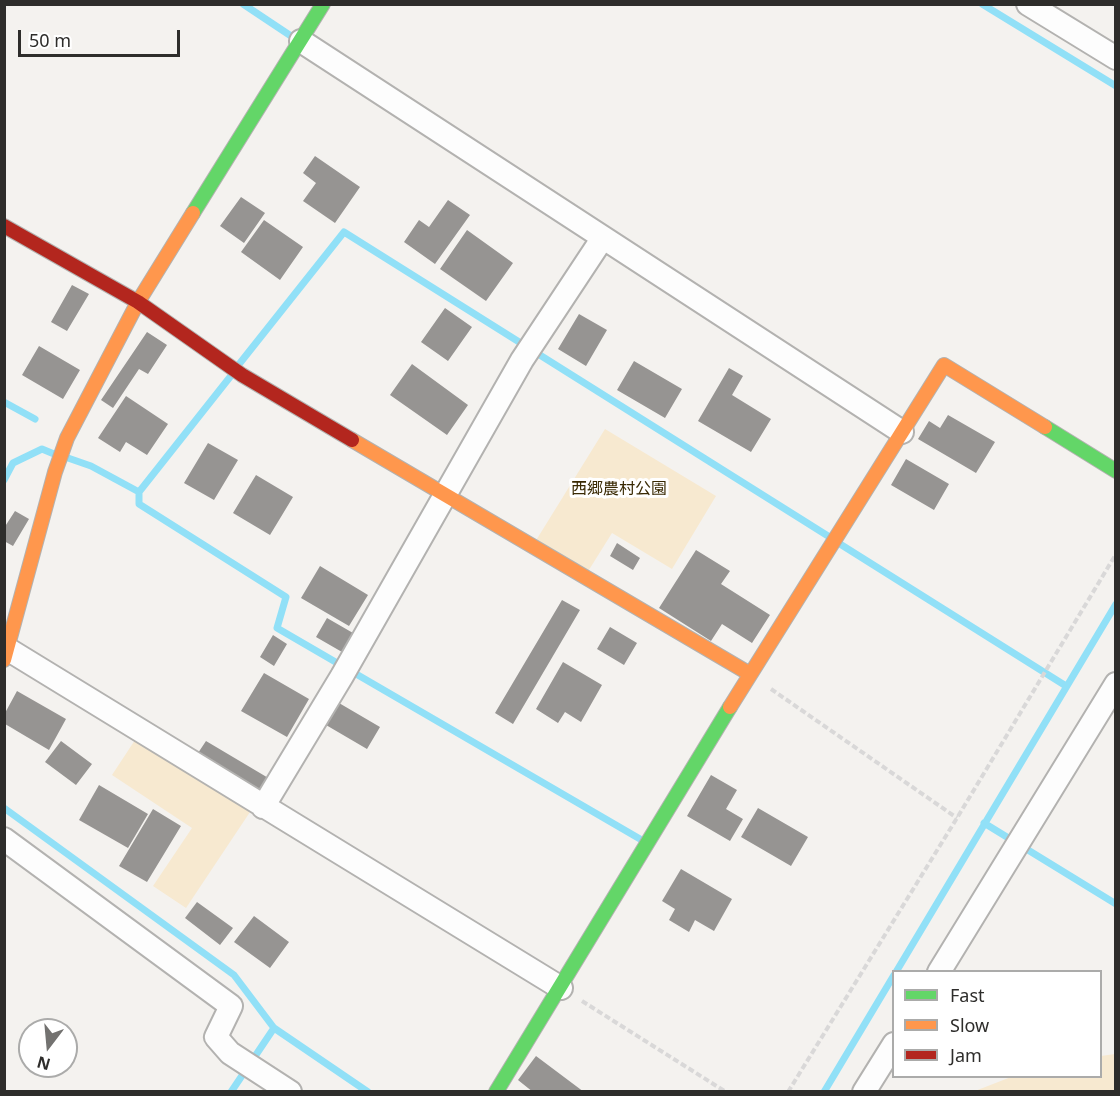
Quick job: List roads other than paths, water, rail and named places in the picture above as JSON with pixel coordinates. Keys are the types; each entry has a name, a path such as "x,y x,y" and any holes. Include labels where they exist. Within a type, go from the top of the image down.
{"street":[{"path":"323,4 138,302 66,440 55,472 7,655 561,988"},
{"path":"1028,4 1116,58"},
{"path":"301,41 602,239 902,432"},
{"path":"4,226 138,302 219,361 443,496 750,674"},
{"path":"263,807 347,668 522,360 602,239"},
{"path":"496,1092 750,674 944,365 1116,471"},
{"path":"940,970 1116,684"},
{"path":"4,839 231,1005 216,1037 230,1053 290,1092"},
{"path":"864,1092 892,1047"}],"waterway":[{"path":"243,4 291,36"},
{"path":"982,4 1116,86"},
{"path":"240,363 344,232 828,536"},
{"path":"68,458 91,466 139,492 230,377"},
{"path":"4,402 35,419"},
{"path":"4,480 13,463 42,449 54,454"},
{"path":"139,492 139,504 286,597 277,628 640,839"},
{"path":"840,544 1066,686"},
{"path":"897,970 1116,604"},
{"path":"4,808 234,975 274,1028 368,1092"},
{"path":"984,823 1116,904"},
{"path":"824,1092 892,978"},
{"path":"231,1092 274,1028"}],"park label":[{"name":"西郷農村公園","path":"619,489"}]}
